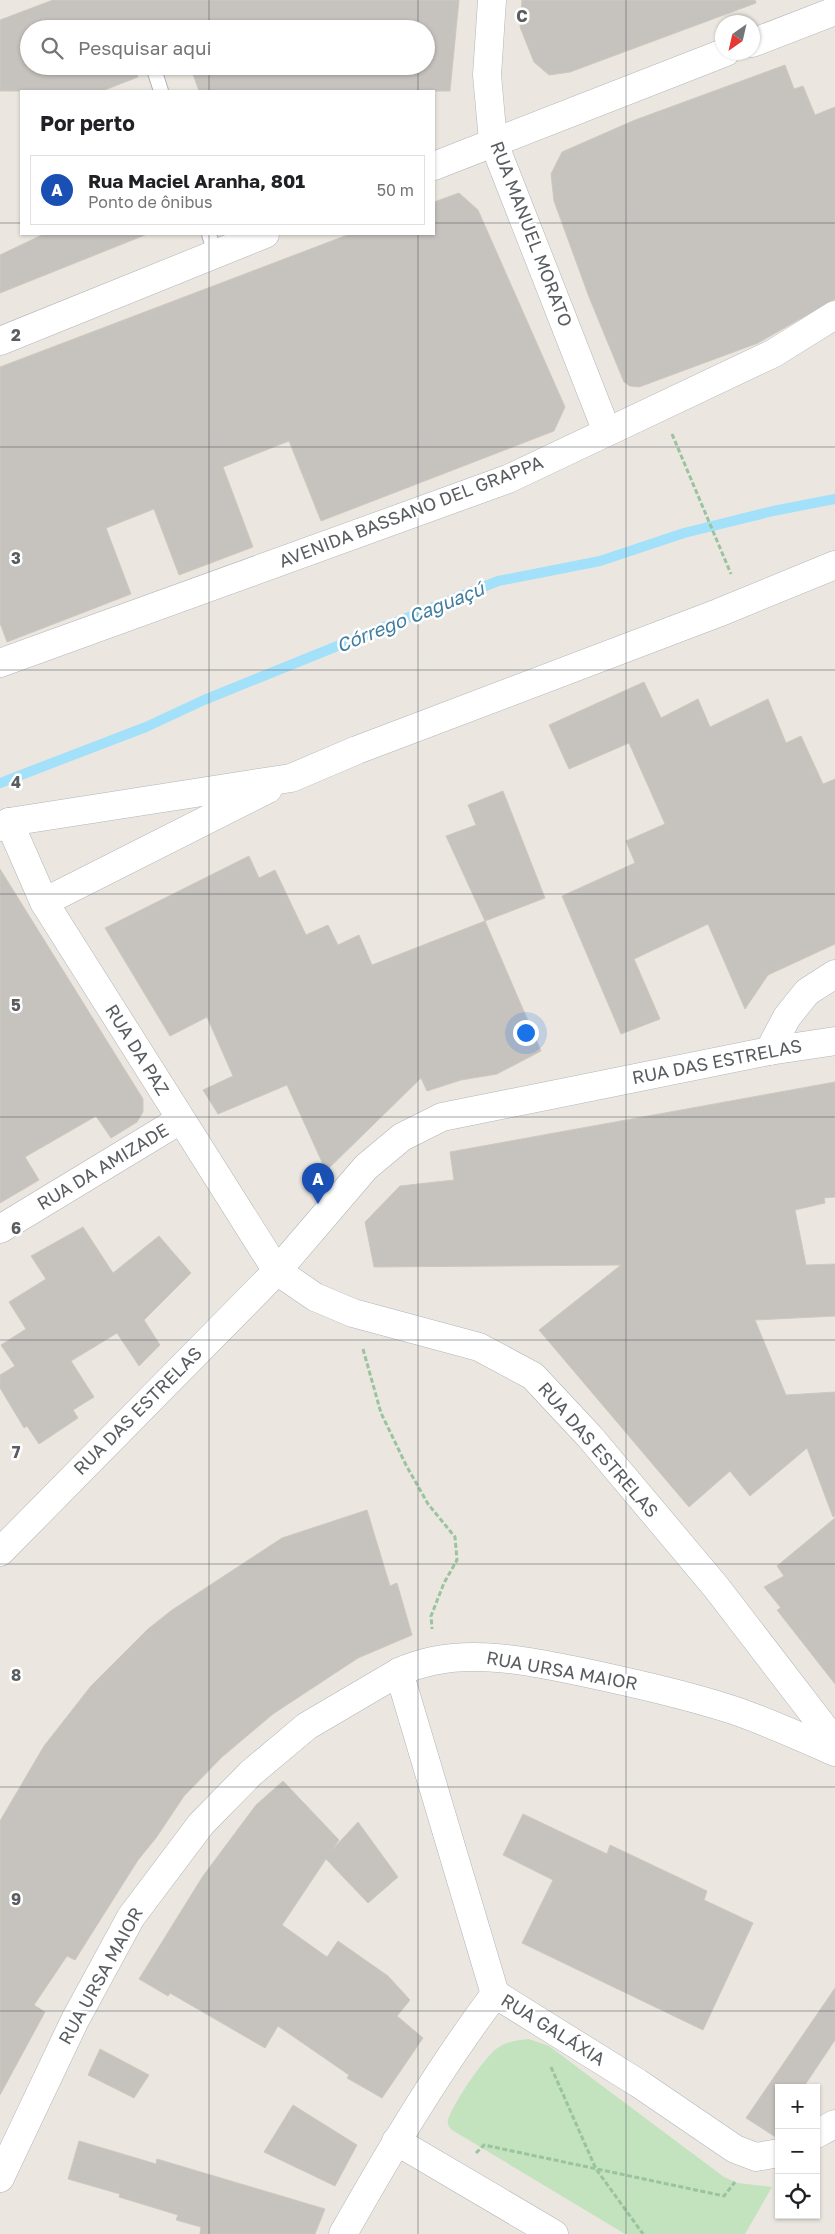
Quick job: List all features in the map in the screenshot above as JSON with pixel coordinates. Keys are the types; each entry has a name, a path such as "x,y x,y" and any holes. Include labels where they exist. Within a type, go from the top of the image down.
{"street":[{"name":"RUA MANUEL MORATO","path":"492,0 487,75 493,142 607,432"},
{"path":"760,39 835,11"},
{"path":"435,166 715,56"},
{"path":"0,341 212,244 260,235"},
{"name":"AVENIDA BASSANO DEL GRAPPA","path":"0,663 508,479 774,353 835,315"},
{"path":"44,902 290,778 357,750 718,613 835,564"},
{"path":"5,825 290,778"},
{"name":"RUA DA PAZ","path":"5,825 44,902 277,1271"},
{"path":"769,1050 786,1017 808,992 835,974"},
{"name":"RUA DAS ESTRELAS","path":"0,1552 277,1271 366,1167 402,1137 442,1117 769,1050 835,1041"},
{"name":"RUA DA AMIZADE","path":"0,1228 180,1120"},
{"name":"RUA DAS ESTRELAS","path":"277,1271 316,1297 353,1312 479,1347 533,1376 590,1437 716,1587 835,1742"},
{"name":"RUA URSA MAIOR","path":"0,2178 75,2020 131,1917 201,1824 251,1773 307,1726 399,1672 415,1664 445,1657 491,1657 554,1667 660,1688 733,1710 835,1752"},
{"path":"399,1672 495,1994"},
{"name":"RUA GALÁXIA","path":"343,2234 396,2141 470,2028 495,1994 630,2078 735,2148 767,2155"},
{"path":"820,2132 835,2124"},
{"path":"396,2141 554,2234"}],"lane":[{"path":"156,75 161,90"}],"path":[{"path":"684,461 722,554"},
{"path":"353,1312 381,1413 406,1465 428,1504 455,1537 457,1560 444,1583 431,1616 433,1639 445,1657"},
{"path":"550,2065 596,2169 643,2234"},
{"path":"456,2176 484,2145 724,2196 767,2155"}],"green space":[{"path":"529,2039 549,2046 724,2177 738,2183 772,2187 745,2234 625,2234 452,2130 448,2123 451,2113 470,2080 486,2059 502,2045"}],"building":[{"path":"53,0 459,0 450,91 199,90 193,75 435,75 435,20 20,20 20,75 137,75 138,77 105,90 0,91 0,20"},
{"path":"522,0 755,0 756,3 724,15 715,15 715,18 570,72 549,75 534,62 520,27"},
{"path":"785,65 794,89 803,86 815,115 835,107 835,299 758,343 639,387 630,386 624,382 589,297 554,201 551,174 562,152 635,120"},
{"path":"459,193 478,210 565,407 554,431 321,521 289,441 223,467 253,547 179,575 154,509 106,528 131,594 7,642 0,623 0,367 347,235 435,235 435,202"},
{"path":"42,235 145,235 0,293 0,255"},
{"path":"644,682 661,718 698,699 710,727 768,699 786,743 801,736 823,784 835,779 835,944 768,975 745,1009 708,924 634,959 660,1019 621,1034 562,896 635,863 626,841 665,824 629,743 569,769 549,725"},
{"path":"503,791 545,898 485,921 446,836 476,825 468,805"},
{"path":"249,856 259,878 275,870 306,935 328,925 338,945 359,935 372,965 485,921 541,1051 497,1074 461,1080 427,1091 421,1078 326,1171 287,1085 218,1114 203,1090 233,1076 207,1017 170,1036 105,928"},
{"path":"0,869 143,1099 143,1112 137,1122 111,1138 96,1116 25,1157 39,1180 0,1203"},
{"path":"835,1082 835,1197 824,1198 825,1203 795,1210 806,1265 835,1264 835,1316 755,1320 786,1395 835,1392 835,1516 833,1517 807,1448 750,1496 730,1471 689,1507 539,1330 621,1265 374,1267 365,1222 400,1186 454,1180 450,1152"},
{"path":"83,1227 113,1273 159,1236 191,1273 144,1320 160,1345 139,1366 117,1333 71,1361 94,1397 73,1410 78,1418 39,1444 27,1426 24,1428 0,1388 0,1375 15,1366 1,1345 26,1329 9,1302 46,1279 31,1256"},
{"path":"367,1510 390,1586 397,1583 412,1635 358,1658 273,1714 222,1757 184,1796 156,1838 138,1860 75,1960 67,1956 34,2005 45,2012 0,2095 0,1821 44,1746 91,1686 148,1629 172,1610 282,1538"},
{"path":"835,1518 835,1684 777,1610 781,1608 764,1587 784,1576 777,1566"},
{"path":"283,1781 339,1840 332,1850 358,1822 398,1877 368,1903 326,1859 282,1925 327,1957 338,1941 388,1976 410,2000 397,2016 423,2038 382,2098 347,2078 349,2075 278,2026 265,2048 170,1993 168,1996 139,1979 203,1876 256,1805"},
{"path":"523,1814 607,1854 610,1845 707,1891 704,1900 753,1923 703,2030 522,1943 553,1880 503,1855"},
{"path":"835,1988 835,2040 806,2084 775,2084 775,2137 746,2118"},
{"path":"100,2049 149,2075 134,2098 88,2075"},
{"path":"293,2105 357,2145 335,2186 264,2152"},
{"path":"79,2141 156,2164 157,2159 325,2209 315,2234 200,2234 201,2227 176,2220 178,2215 119,2197 120,2194 68,2179"}],"waterway":[{"name":"Córrego Caguaçú","path":"0,783 146,727 204,700 498,581 600,561 684,533 773,511 835,499"}],"place":[{"name":"Rua Maciel Aranha, 801","path":"318,1204"}]}
